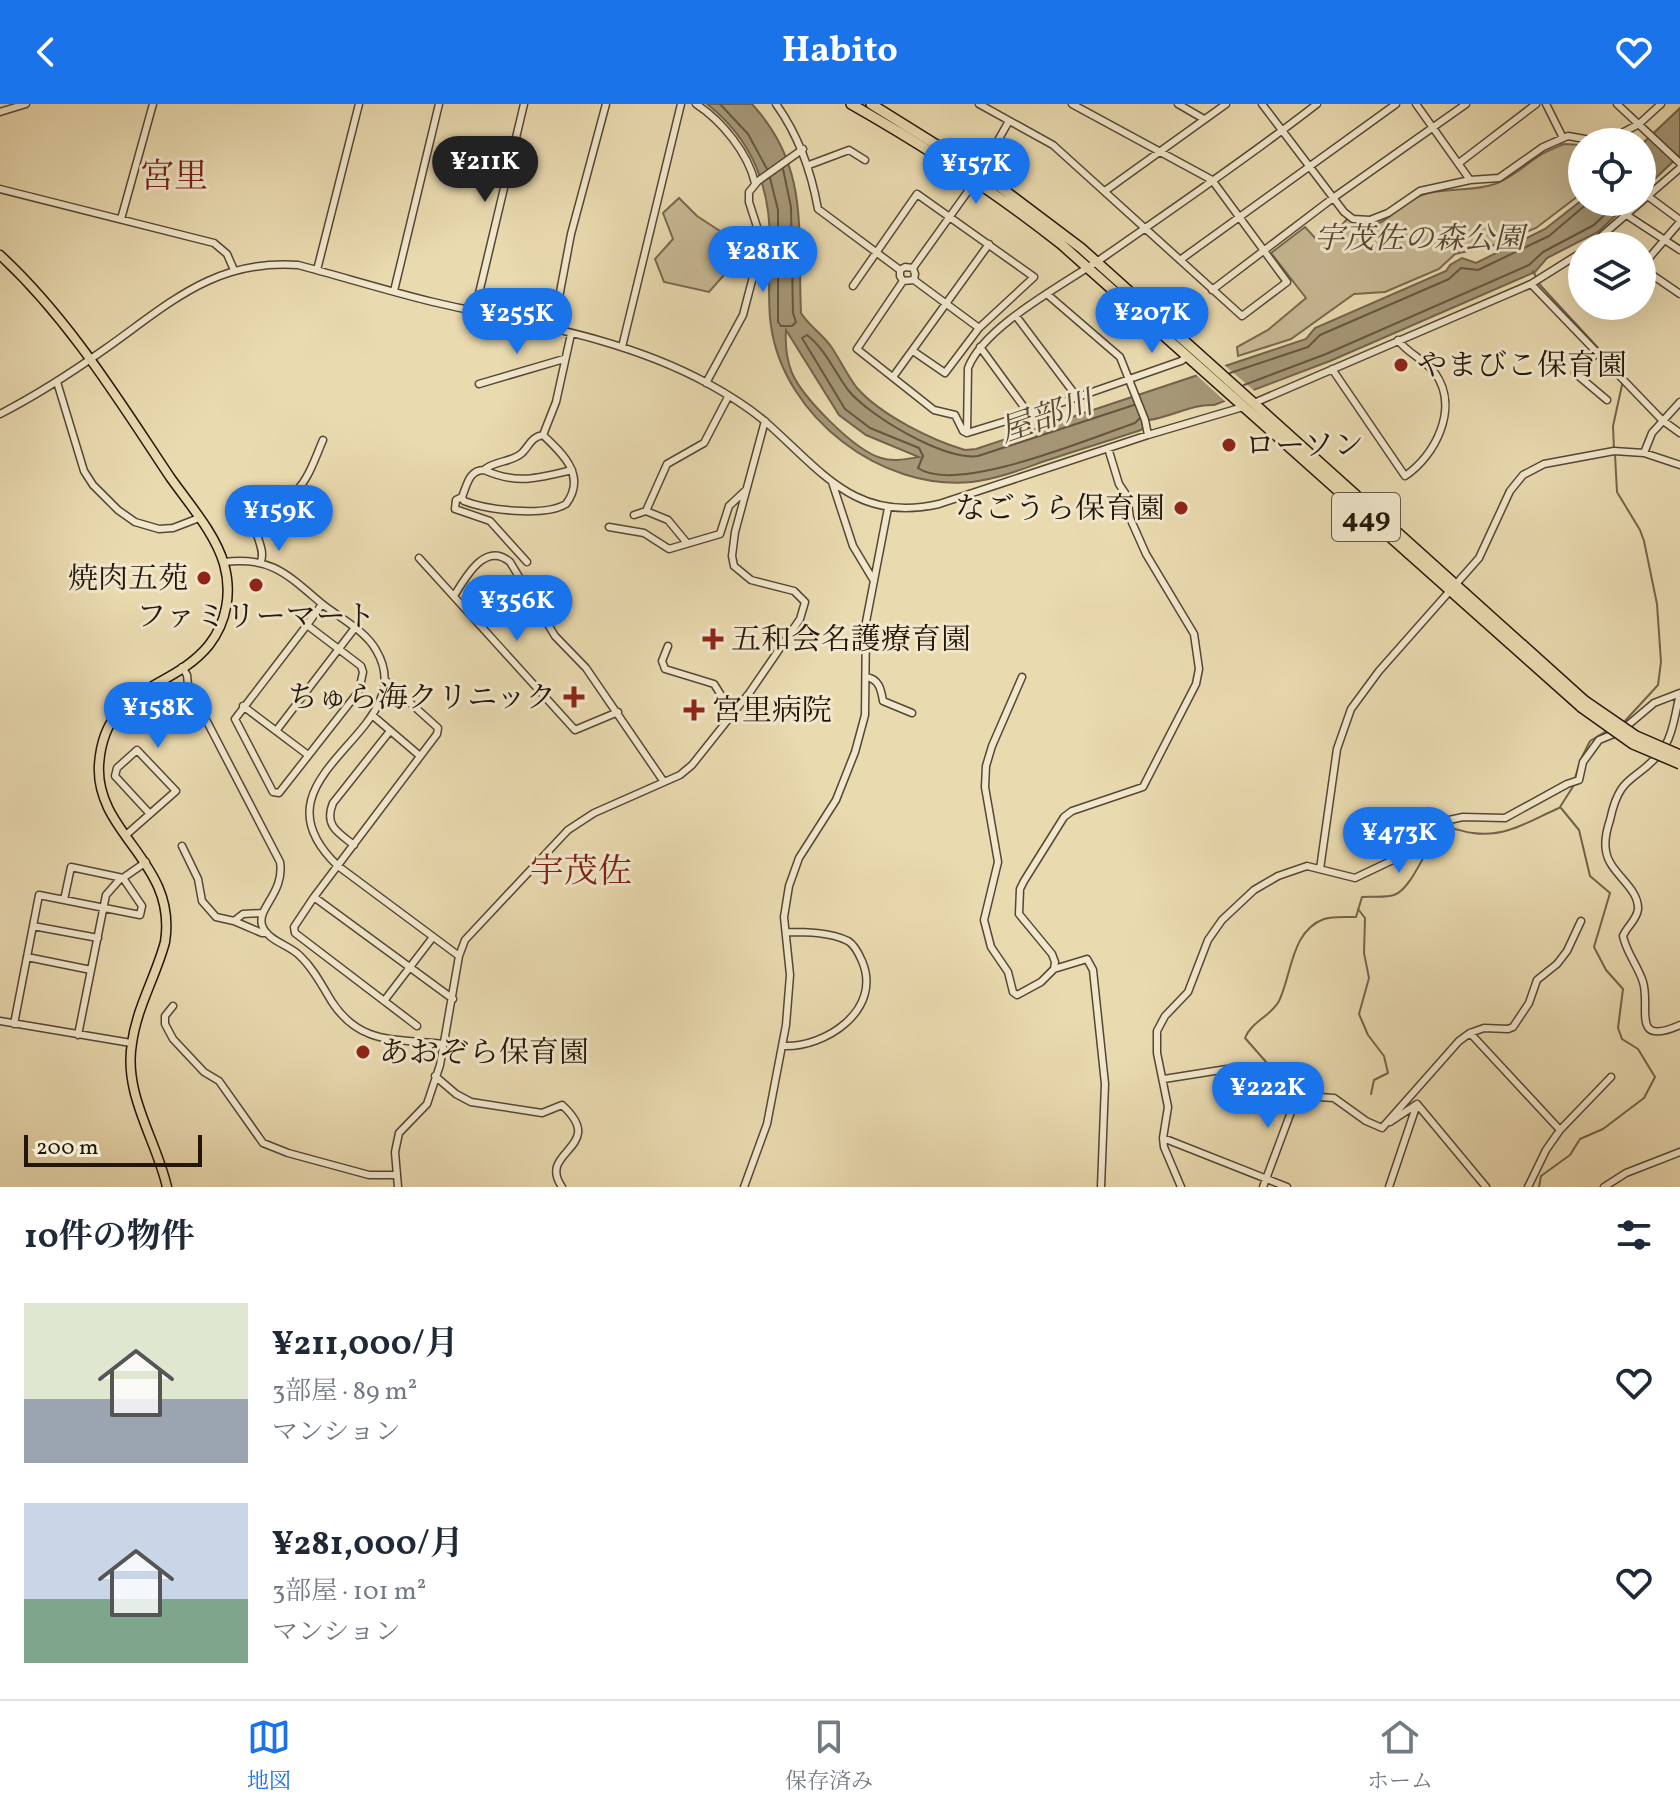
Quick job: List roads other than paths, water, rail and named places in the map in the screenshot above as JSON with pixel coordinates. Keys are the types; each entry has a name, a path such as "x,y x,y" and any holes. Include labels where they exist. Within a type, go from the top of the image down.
{"highway":[{"name":"449","path":"851,104 978,176"},
{"name":"449","path":"871,104 1041,216 1199,368 1583,704 1633,744 1680,764"},
{"name":"449","path":"1093,265 1211,363 1453,589"},
{"name":"449","path":"1583,704 1626,731 1680,755"}],"main road":[{"path":"0,255 45,300 90,359 199,518 224,562 228,588 222,624 208,646 126,704 106,733 100,762 101,789 160,887 167,930 162,955 144,998 131,1043 134,1090 167,1187"}],"street":[{"path":"0,112 26,104"},
{"path":"121,219 153,104"},
{"path":"317,270 359,104"},
{"path":"394,291 439,104"},
{"path":"475,310 524,104"},
{"path":"553,329 571,234 606,104"},
{"path":"622,347 681,104"},
{"path":"696,104 718,122 741,152 756,182"},
{"path":"776,104 803,149 818,209 900,270 903,281 857,349 934,410 955,415 967,433"},
{"path":"979,104 1053,145 1242,316 1287,282 1212,180 1072,104"},
{"path":"1178,104 1204,119"},
{"path":"1105,191 1226,104"},
{"path":"1262,104 1333,198 1353,219 1370,220 1388,213 1420,191 1470,180 1499,178 1543,147 1568,136"},
{"path":"967,433 968,368 988,337 1317,104"},
{"path":"1180,260 1396,104"},
{"path":"1416,104 1470,180"},
{"path":"1212,290 1333,198 1466,104"},
{"path":"1459,163 1536,104"},
{"path":"1546,104 1563,138"},
{"path":"1617,104 1679,164 1656,189"},
{"path":"1631,128 1661,104"},
{"path":"913,268 978,176 1009,121"},
{"path":"706,383 743,315 760,250 758,224 749,202 749,192 756,182 803,149"},
{"path":"809,165 849,150 865,160"},
{"path":"0,189 214,243 227,254 234,270"},
{"path":"853,286 917,194 1034,277 979,328 945,373 913,351"},
{"path":"1656,202 1680,221 1656,250"},
{"path":"1609,232 1628,216 1680,250"},
{"path":"893,377 989,244"},
{"path":"0,414 57,382 205,281 234,270 277,264 317,270 655,358 706,383 765,421 832,482 864,501 888,508 919,509 1148,435 1332,369 1531,284 1568,261"},
{"path":"900,270 913,268"},
{"path":"913,268 914,280"},
{"path":"1656,277 1680,294"},
{"path":"903,281 914,280 979,328"},
{"path":"1531,284 1596,354 1662,420 1680,433"},
{"path":"1048,295 1120,357 1148,435"},
{"path":"1016,316 1077,397"},
{"path":"543,435 556,402 571,334"},
{"path":"1332,369 1405,476 1419,467 1429,454 1443,424 1445,398 1435,373 1398,340"},
{"path":"980,347 1029,414"},
{"path":"1596,354 1575,373 1607,400"},
{"path":"967,433 1029,414 1188,356"},
{"path":"479,384 564,359"},
{"path":"57,382 84,471 93,485 118,510 135,522 159,529 173,528 199,518"},
{"path":"646,511 667,464 704,443 728,397"},
{"path":"1644,453 1647,441 1680,402"},
{"path":"398,1187 395,1152 399,1133 427,1104 465,940 568,830 594,813 680,775 692,765 733,714 800,619 805,602 794,591 751,580 734,566 732,556 735,532 765,421"},
{"path":"462,497 467,503 530,511 566,504 572,493 572,470 567,458 543,435"},
{"path":"484,470 491,463 521,454 536,437 543,435"},
{"path":"261,561 263,555 255,524 259,515 299,488 323,440"},
{"path":"1054,969 1052,954 1019,914 1020,889 1064,817 1072,811 1143,787 1196,684 1199,669 1194,634 1146,554 1130,518 1127,496 1119,484 1108,448"},
{"path":"1320,869 1337,749 1351,709 1379,671 1483,553 1510,491 1532,468 1566,458 1607,452 1644,453 1680,465"},
{"path":"527,562 490,521 455,509 456,500 462,497 476,470 525,481 572,470"},
{"path":"832,482 853,546 874,581"},
{"path":"609,527 644,533 665,548 687,543 720,534 729,506 746,490"},
{"path":"744,1187 767,1124 783,1046 790,995 784,917 791,878 799,858 836,800 865,715 866,622 888,508"},
{"path":"634,515 646,511 668,520 687,543"},
{"path":"454,596 468,573 485,557 504,557 518,571 555,636 586,668 664,782"},
{"path":"419,558 575,730 618,712"},
{"path":"224,562 261,561 278,570 375,647 386,681 380,701 318,783 308,816 315,841 338,866 459,956"},
{"path":"307,625 361,666 363,672 359,691 279,793 273,792 238,730 235,719 322,604"},
{"path":"276,731 354,629"},
{"path":"668,646 662,661 665,669 714,684 733,714"},
{"path":"182,667 188,685 280,862 282,875 263,913 263,926 267,933"},
{"path":"866,677 878,683 883,701 912,713"},
{"path":"1022,677 986,766 985,787 998,862 984,920 991,947 1008,972 1013,992 1017,995 1041,982 1054,969 1087,959 1095,980 1105,1084 1101,1187"},
{"path":"386,681 438,728 437,734 294,927 295,933 417,1026"},
{"path":"1181,1187 1163,1138 1168,1107 1157,1053 1157,1031 1165,1016 1188,992 1208,940 1222,920 1254,890 1278,876 1303,867 1355,878 1418,848 1440,822 1463,817 1505,818 1526,808 1579,780 1583,762 1599,740 1621,731 1654,703 1680,694"},
{"path":"1680,694 1667,744 1618,792 1605,845 1609,861 1638,906 1636,916 1623,936 1645,989 1644,1022 1656,1032 1665,1032 1680,1025"},
{"path":"243,706 308,755"},
{"path":"372,715 420,756"},
{"path":"354,845 333,830 329,812 390,731"},
{"path":"126,835 150,814 176,791 137,750 117,768 115,776 150,814"},
{"path":"182,846 198,879 202,901 216,917 267,933 296,951 309,965 344,1020 378,1038 442,1044"},
{"path":"78,1035 106,895 122,878 146,862"},
{"path":"14,1024 39,895 64,900 104,907 140,915 142,906 122,878 71,867 64,900"},
{"path":"314,897 453,999"},
{"path":"234,921 243,914 263,913"},
{"path":"1382,1128 1459,1041 1484,1028 1513,1027 1529,1003 1537,980 1567,951 1581,921"},
{"path":"33,926 98,938"},
{"path":"783,1046 812,1044 836,1032 858,1008 867,975 853,944 811,933 786,932"},
{"path":"384,1001 433,937"},
{"path":"27,957 91,970"},
{"path":"173,1006 165,1016 165,1024 173,1039 204,1072 219,1081 263,1143 369,1175 397,1175"},
{"path":"0,1021 131,1043"},
{"path":"1470,1033 1560,1130"},
{"path":"1164,1079 1227,1069 1238,1071 1250,1088 1258,1093 1334,1098 1366,1121 1382,1128"},
{"path":"435,1076 471,1102 542,1113 562,1105 579,1127 578,1139 556,1166 555,1175 562,1187"},
{"path":"1528,1187 1546,1150 1560,1130 1611,1077"},
{"path":"1263,1187 1299,1097"},
{"path":"1382,1128 1417,1104"},
{"path":"1389,1187 1417,1104"},
{"path":"1417,1104 1486,1187"},
{"path":"1163,1138 1287,1187"},
{"path":"1604,1187 1626,1173 1680,1152"}],"water":[{"path":"707,104 752,104 771,128 784,152 797,202 801,313 804,318 830,345 857,388 879,408 937,440 965,450 976,449 1306,339 1315,328 1446,271 1462,258 1476,263 1545,229 1568,211 1568,216 1615,216 1598,232 1568,232 1568,247 1547,258 1535,272 1330,361 1214,405 1198,406 1149,420 1141,430 1008,474 972,482 938,482 904,474 872,461 842,442 816,418 795,390 780,359 771,326 770,226 763,186 748,150 737,134","holes":["786,330 839,415 866,435 919,457 881,458 857,445 830,422 792,373 786,352"]},
{"path":"1680,108 1680,155 1656,178 1656,131"}],"waterway":[{"path":"1533,271 1540,285 1624,376 1613,426 1614,449"},
{"path":"1615,455 1617,492 1644,541 1657,604 1661,662 1658,685 1624,722"},
{"path":"1581,759 1590,741 1608,730"},
{"path":"1575,778 1579,765"},
{"path":"1560,807 1574,785"},
{"path":"1286,1084 1291,1077 1282,1068 1267,1063 1245,1038 1279,1001 1294,954 1305,933 1324,919 1356,917 1362,897 1391,896 1401,891 1441,827 1473,833 1496,833 1518,827 1559,808"},
{"path":"1539,1187 1541,1176 1570,1155 1580,1139 1603,1129 1644,1098 1655,1077 1638,1049 1622,1039 1618,1028 1623,989 1606,970 1594,947 1610,893 1590,876 1579,830 1561,808"},
{"path":"1358,909 1365,918 1364,953 1369,978 1359,1014 1368,1035 1384,1056 1388,1073 1374,1080 1371,1094"}],"place":[{"name":"やまびこ保育園","path":"1401,365"},
{"name":"ローソン","path":"1229,445"},
{"name":"なごうら保育園","path":"1181,508"},
{"name":"焼肉五苑","path":"204,578"},
{"name":"ファミリーマート","path":"256,585"},
{"name":"五和会名護療育園","path":"713,639"},
{"name":"ちゅら海クリニック","path":"574,697"},
{"name":"宮里病院","path":"694,710"},
{"name":"あおぞら保育園","path":"363,1052"}],"district":[{"name":"宮里","path":"174,175"},
{"name":"宇茂佐","path":"581,870"}],"park label":[{"name":"宇茂佐の森公園","path":"1419,238"}],"water label":[{"name":"屋部川","path":"1046,416"}]}
